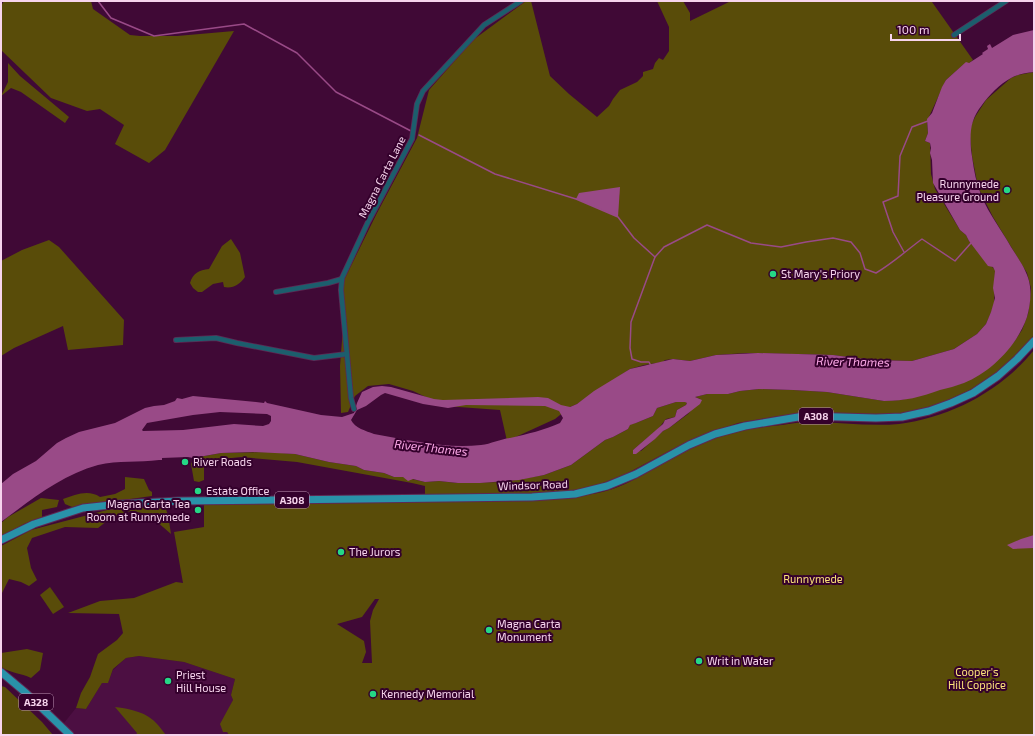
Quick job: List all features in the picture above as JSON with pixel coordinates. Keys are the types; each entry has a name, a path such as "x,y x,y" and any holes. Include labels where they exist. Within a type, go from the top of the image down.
{"main road":[{"name":"Windsor Road","path":"1,540 34,524 83,508 120,504 179,501 532,497 575,494 599,489 616,483 690,445 715,434 745,426 804,416 876,418 902,417 928,411 973,393 998,376 1034,341"},
{"name":"A328","path":"1,672 26,693 70,735"}],"street":[{"name":"Magna Carta Lane","path":"354,409 351,398 341,290 342,279 368,222 412,139 417,104 423,91 484,25 521,1"},
{"path":"954,35 1006,1"},
{"path":"276,292 328,283 342,279"},
{"path":"176,340 216,338 314,358 348,354"}],"shaded area":[{"path":"139,656 184,662 235,679 231,695 233,700 227,712 227,732 229,735 75,735 64,723 76,708 86,709 102,683 108,682 113,670 126,658"}],"green space":[{"path":"4,1 91,1 93,9 130,35 177,36 234,31 165,150 149,163 115,144 124,125 100,109 87,111 51,98 1,50 1,6"},
{"path":"526,1 531,1 550,76 597,117 609,106 620,90 637,82 643,76 643,72 653,69 659,58 663,60 669,51 669,27 657,1 683,1 690,13 690,21 731,1 934,1 932,2 973,60 963,65 946,80 927,121 928,133 925,141 930,143 931,174 935,189 960,230 966,235 969,241 995,270 994,306 986,324 977,334 954,349 912,361 871,360 833,355 746,353 716,355 690,361 673,359 644,365 630,369 577,404 570,407 555,419 507,441 500,410 445,406 413,391 389,384 368,386 355,396 348,412 341,413 340,366 343,328 344,280 377,213 417,138 429,90 473,40"},
{"path":"8,63 20,76 69,117 65,123 21,92 11,88 1,96 8,82"},
{"path":"1034,72 1034,335 1020,352 1004,367 969,391 929,407 908,412 886,415 804,414 779,416 738,423 698,437 624,475 587,489 551,494 425,495 425,486 412,483 297,462 241,457 204,461 204,480 199,482 194,481 191,464 194,458 221,453 269,452 295,454 329,462 356,466 364,470 384,473 394,477 403,477 425,482 503,482 544,475 571,465 605,440 628,429 630,424 653,416 657,408 676,402 685,401 687,403 686,405 677,410 675,417 666,419 658,429 633,450 641,451 663,431 688,414 700,399 695,397 707,394 728,394 759,389 793,390 827,392 884,401 901,400 963,383 1014,342 1022,330 1028,314 1031,288 1027,273 993,217 978,187 972,156 970,128 986,100 1011,78"},
{"path":"231,239 240,253 245,277 239,284 233,287 224,287 223,282 213,284 202,292 198,292 190,283 193,277 199,271 209,269 222,246"},
{"path":"49,240 59,247 124,320 123,345 68,350 63,326 14,348 1,356 1,261 22,250"},
{"name":"Runnymede","path":"1034,350 1034,735 229,735 227,732 223,732 220,724 233,700 231,695 235,679 184,662 139,656 126,658 113,669 108,683 102,683 86,709 76,708 81,693 90,677 98,654 117,640 123,633 119,614 68,613 100,601 134,598 176,582 183,583 174,532 204,527 204,503 577,497 618,487 638,478 674,457 699,445 712,439 739,431 803,422 887,425 899,424 937,415 974,400 990,390 1021,365","holes":["375,599 379,599 373,610 370,621 372,663 362,663 366,652 364,641 337,624 362,617"]},
{"path":"125,477 144,479 149,490 152,492 152,496 72,507 65,504 63,499 86,493 91,493 100,497 115,494 125,489"},
{"path":"41,498 59,500 57,507 42,510 42,517 24,524 1,537 1,523 8,517"},
{"path":"164,504 168,515 171,534 148,514 131,511 112,517 98,528 65,527 32,538 27,548 31,568 37,580 29,586 9,579 1,595 1,546 31,530 107,510"},
{"path":"50,587 64,607 53,614 40,595"},
{"path":"27,649 43,653 40,670 31,678 8,671 1,667 1,653"},
{"path":"1,686 5,687 42,722 53,735 1,735"},
{"path":"115,707 133,710 144,714 154,721 166,735 136,735 137,733"}],"water":[{"name":"River Thames","path":"1034,30 1034,72 1019,75 1007,80 985,101 973,121 971,132 971,150 977,182 984,202 1022,264 1028,277 1030,304 1023,328 1010,348 993,365 974,378 961,384 919,397 892,401 827,392 793,390 759,389 728,394 707,394 695,397 702,400 700,404 663,431 636,454 633,454 633,450 663,424 665,420 675,417 677,410 687,403 676,402 657,408 653,416 630,425 628,429 605,440 571,465 544,475 519,480 480,483 439,481 425,482 413,479 408,481 403,477 394,477 384,473 364,470 356,466 329,462 295,454 253,452 221,453 193,458 162,458 162,460 106,463 84,469 71,475 35,497 1,522 1,484 13,474 36,461 57,443 79,432 115,423 145,408 164,405 175,401 177,398 182,399 193,396 264,403 265,401 267,403 321,415 342,417 354,413 362,392 373,387 382,386 391,387 434,399 538,397 548,398 561,405 570,407 577,404 594,391 630,369 673,359 690,361 716,355 758,353 833,355 871,360 912,361 954,349 977,334 986,324 995,298 993,288 995,271 993,267 988,266 966,235 960,230 933,183 932,160 930,153 931,148 930,143 925,141 928,133 927,119 932,113 946,80 966,62 969,63 983,54 982,53 988,49 987,46 990,44 992,48 1013,35","holes":["385,393 423,404 448,408 466,405 545,406 559,411 563,418 560,423 548,428 485,444 468,446 441,445 374,434 355,425 351,420 357,410 366,406","220,412 267,414 271,416 271,421 269,424 263,426 234,424 183,430 142,430 147,423"]},
{"path":"620,187 618,217 576,199 579,193"},
{"path":"1034,535 1034,548 1013,549 1007,545 1021,539"}],"waterway":[{"path":"98,1 111,18 154,36 244,24 297,53 336,92 411,131"},
{"path":"904,252 893,232 883,202 898,196 900,156 912,127 928,121"},
{"path":"419,135 495,174 576,199 618,217 634,238 655,257 631,322 630,348 632,359 641,362 649,362 651,366"},
{"path":"655,257 664,247 707,225 751,243 781,247 833,238 851,242 860,253 865,269 876,273 922,239 955,261 971,243"}],"place":[{"name":"Runnymede Pleasure Ground","path":"1007,190"},
{"name":"St Mary's Priory","path":"773,274"},
{"name":"River Roads","path":"185,462"},
{"name":"Estate Office","path":"198,491"},
{"name":"Magna Carta Tea Room at Runnymede","path":"198,510"},
{"name":"The Jurors","path":"341,552"},
{"name":"Magna Carta Monument","path":"489,630"},
{"name":"Writ in Water","path":"699,661"},
{"name":"Priest Hill House","path":"168,681"},
{"name":"Kennedy Memorial","path":"373,694"}],"park label":[{"name":"Cooper's Hill Coppice","path":"977,678"}]}
